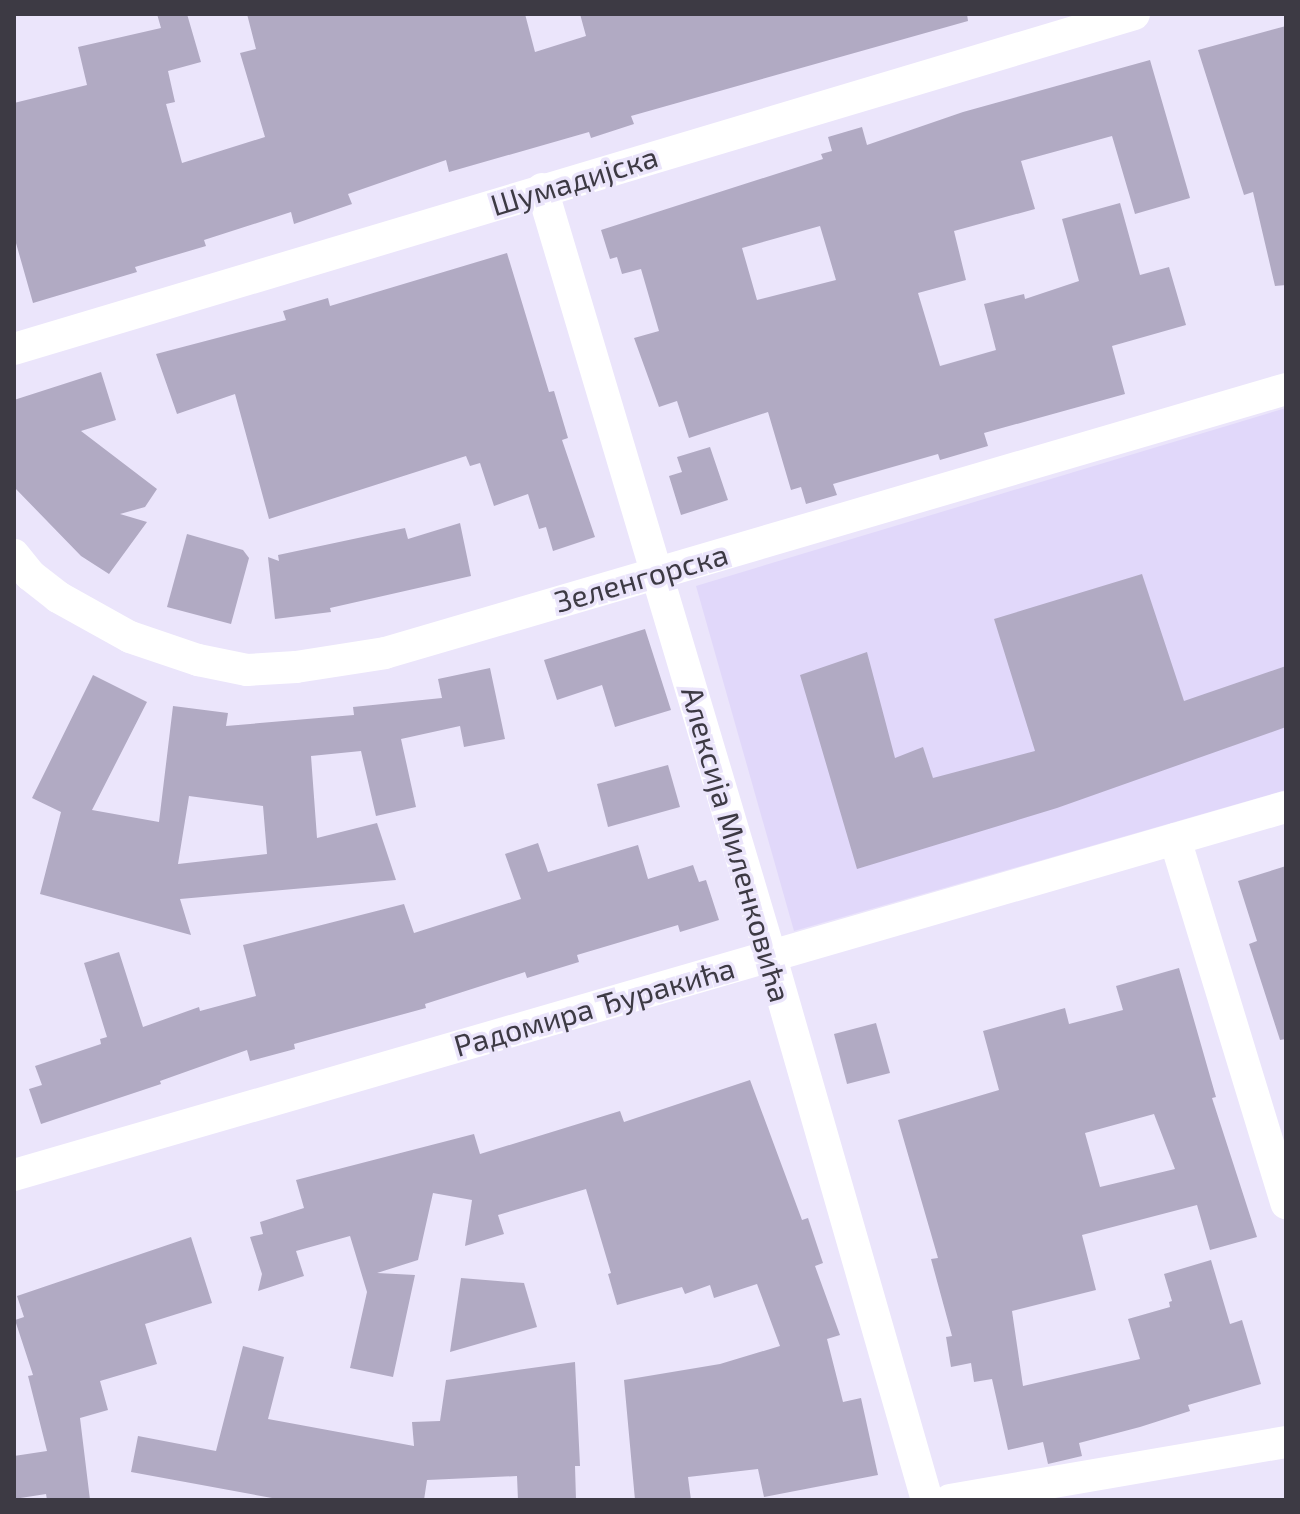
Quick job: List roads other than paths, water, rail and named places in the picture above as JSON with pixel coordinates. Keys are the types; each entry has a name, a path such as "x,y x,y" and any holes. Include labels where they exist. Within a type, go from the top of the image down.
{"street":[{"name":"Шумадијска","path":"14,349 1134,14"},
{"name":"Алексија Миленковића","path":"542,189 658,572 927,1500"},
{"name":"Зеленгорска","path":"14,555 30,575 58,597 130,637 198,660 247,670 296,667 385,653 1286,389"},
{"name":"Радомира Ђуракића","path":"14,1175 1286,807"},
{"path":"1175,839 1286,1203"},
{"path":"950,1500 1286,1442"}]}
